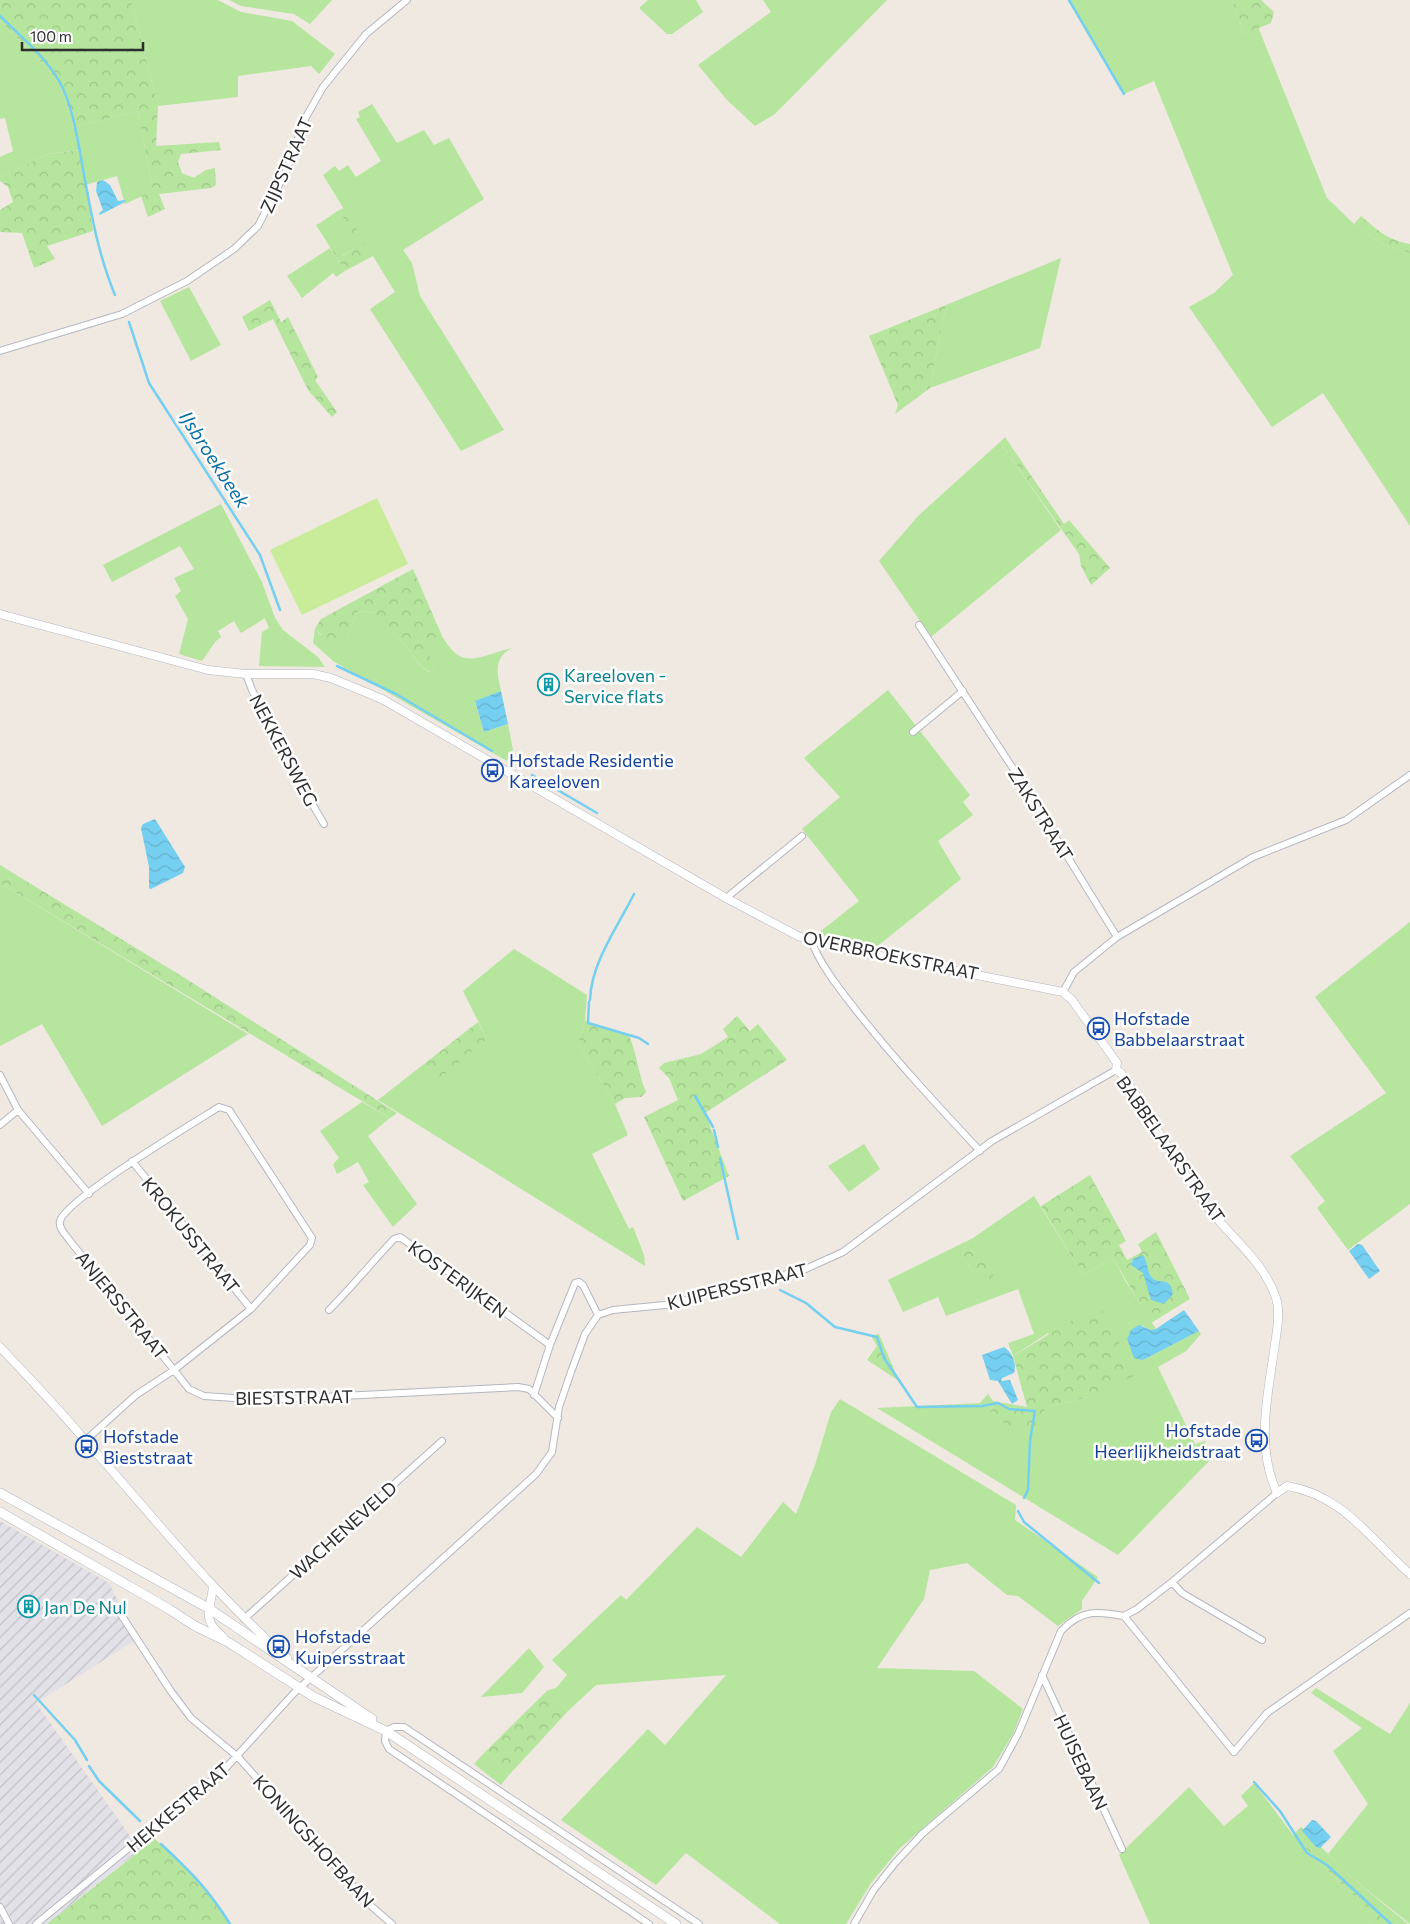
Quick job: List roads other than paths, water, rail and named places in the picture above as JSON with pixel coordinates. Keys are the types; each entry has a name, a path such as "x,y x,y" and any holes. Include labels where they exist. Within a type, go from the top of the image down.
{"main road":[{"path":"0,1493 208,1608 386,1731 676,1924"},
{"path":"0,1512 169,1609 195,1626 228,1642 314,1697 386,1731"}],"street":[{"name":"ZIJPSTRAAT","path":"0,351 122,314 187,281 234,249 258,226 286,172 306,117 323,87 366,34 407,0"},
{"name":"OVERBROEKSTRAAT","path":"0,614 188,666 246,674 313,674 342,682 382,699 726,898 798,936 1064,992"},
{"name":"ZAKSTRAAT","path":"919,625 963,691 1117,937"},
{"name":"NEKKERSWEG","path":"246,674 252,690 296,776 324,824"},
{"path":"913,732 963,691"},
{"path":"1064,992 1074,972 1117,937 1254,857 1346,820 1410,775"},
{"path":"726,898 802,836"},
{"path":"811,940 816,952 848,999 885,1047 925,1094 980,1151"},
{"name":"BABBELAARSTRAAT","path":"1064,992 1072,1000 1117,1063 1116,1070 1121,1073 1143,1104 1203,1202 1261,1270 1276,1298 1278,1318 1264,1415 1264,1444 1270,1477 1277,1493"},
{"name":"KUIPERSSTRAAT","path":"598,1315 613,1310 675,1304 723,1286 781,1277 819,1265 843,1252 980,1151 1116,1070"},
{"path":"0,1075 18,1110 89,1194"},
{"name":"ANJERSSTRAAT","path":"219,1107 229,1110 312,1238 310,1245 250,1309 174,1370 61,1229 60,1219 63,1215 89,1194 132,1161 219,1107"},
{"path":"0,1125 18,1110"},
{"name":"KROKUSSTRAAT","path":"132,1161 250,1309"},
{"name":"KOSTERIJKEN","path":"329,1310 354,1286 364,1271 394,1240 400,1237 550,1345"},
{"path":"311,1679 536,1474 552,1452 559,1407 580,1344 598,1315 584,1285 574,1283 550,1345 534,1395"},
{"path":"0,1347 86,1440 213,1586 244,1619 299,1670"},
{"path":"86,1440 136,1395 174,1370"},
{"name":"BIESTSTRAAT","path":"174,1370 193,1392 213,1397 263,1400 493,1387 525,1388 558,1418"},
{"name":"WACHENEVELD","path":"244,1619 442,1441"},
{"path":"1124,1616 1137,1609 1172,1582 1287,1486 1324,1497 1348,1513 1410,1574"},
{"path":"1172,1582 1182,1594 1262,1640"},
{"path":"213,1586 208,1608 211,1626 228,1642"},
{"path":"854,1924 872,1891 922,1834 999,1769 1018,1734 1055,1642 1068,1624 1087,1612 1105,1612 1124,1616 1234,1752 1267,1714 1410,1613"},
{"name":"KONINGSHOFBAAN","path":"120,1613 184,1710 238,1757 371,1906 392,1924"},
{"name":"HUISEBAAN","path":"1042,1674 1122,1849"},
{"name":"HEKKESTRAAT","path":"36,1924 194,1796 238,1757 311,1679"},
{"path":"649,1924 388,1749 385,1741 386,1731 394,1727 404,1727 699,1924"},
{"path":"560,1847 563,1834"},
{"path":"0,1907 9,1924"}],"water":[{"path":"103,180 110,185 118,201 125,200 125,202 100,215 99,213 103,210 96,191 97,182"},
{"path":"501,691 508,724 484,732 475,701"},
{"path":"155,819 185,867 183,873 151,889 149,888 149,867 141,828 143,824"},
{"path":"1358,1244 1362,1245 1380,1271 1369,1279 1349,1251"},
{"path":"1143,1255 1153,1279 1167,1282 1171,1288 1173,1294 1164,1304 1151,1300 1143,1273 1131,1265 1133,1259"},
{"path":"1184,1310 1199,1331 1143,1360 1134,1358 1127,1339 1131,1330 1139,1325 1151,1330 1156,1329"},
{"path":"1004,1347 1011,1355 1015,1366 1014,1373 1002,1378 1001,1381 1010,1380 1018,1400 1012,1404 998,1381 990,1380 982,1355"},
{"path":"1312,1820 1316,1821 1331,1837 1320,1848 1316,1847 1302,1831"}],"waterway":[{"path":"1069,0 1124,94"},
{"name":"IJsbroekbeek","path":"0,16 47,63 64,91 74,124 92,217 109,280 115,295"},
{"name":"IJsbroekbeek","path":"129,322 149,383 260,555 280,610"},
{"name":"IJsbroekbeek","path":"337,666 396,694 492,751"},
{"name":"IJsbroekbeek","path":"532,775 597,813"},
{"name":"IJsbroekbeek","path":"590,1000 595,972 600,959 634,894"},
{"name":"IJsbroekbeek","path":"589,1002 588,1023 639,1038 648,1044"},
{"name":"IJsbroekbeek","path":"695,1096 713,1127"},
{"name":"IJsbroekbeek","path":"714,1130 718,1147"},
{"name":"IJsbroekbeek","path":"720,1158 738,1239"},
{"name":"IJsbroekbeek","path":"780,1290 806,1303 835,1327 877,1337 884,1358 917,1407 982,1406 998,1403 1009,1409 1035,1411 1030,1441 1028,1490 1024,1498"},
{"name":"IJsbroekbeek","path":"1018,1511 1024,1522 1099,1583"},
{"path":"34,1695 75,1740 87,1760"},
{"path":"89,1766 99,1781 140,1821"},
{"name":"IJsbroekbeek","path":"1254,1782 1280,1811 1307,1853 1327,1865 1391,1924"},
{"path":"161,1844 198,1881 230,1924"}],"place":[{"name":"Kareeloven - Service flats","path":"548,685"},
{"name":"Hofstade Residentie Kareeloven","path":"493,770"},
{"name":"Hofstade Babbelaarstraat","path":"1098,1028"},
{"name":"Hofstade Heerlijkheidstraat","path":"1257,1440"},
{"name":"Hofstade Bieststraat","path":"87,1446"},
{"name":"Jan De Nul","path":"28,1607"},
{"name":"Hofstade Kuipersstraat","path":"279,1646"}]}
